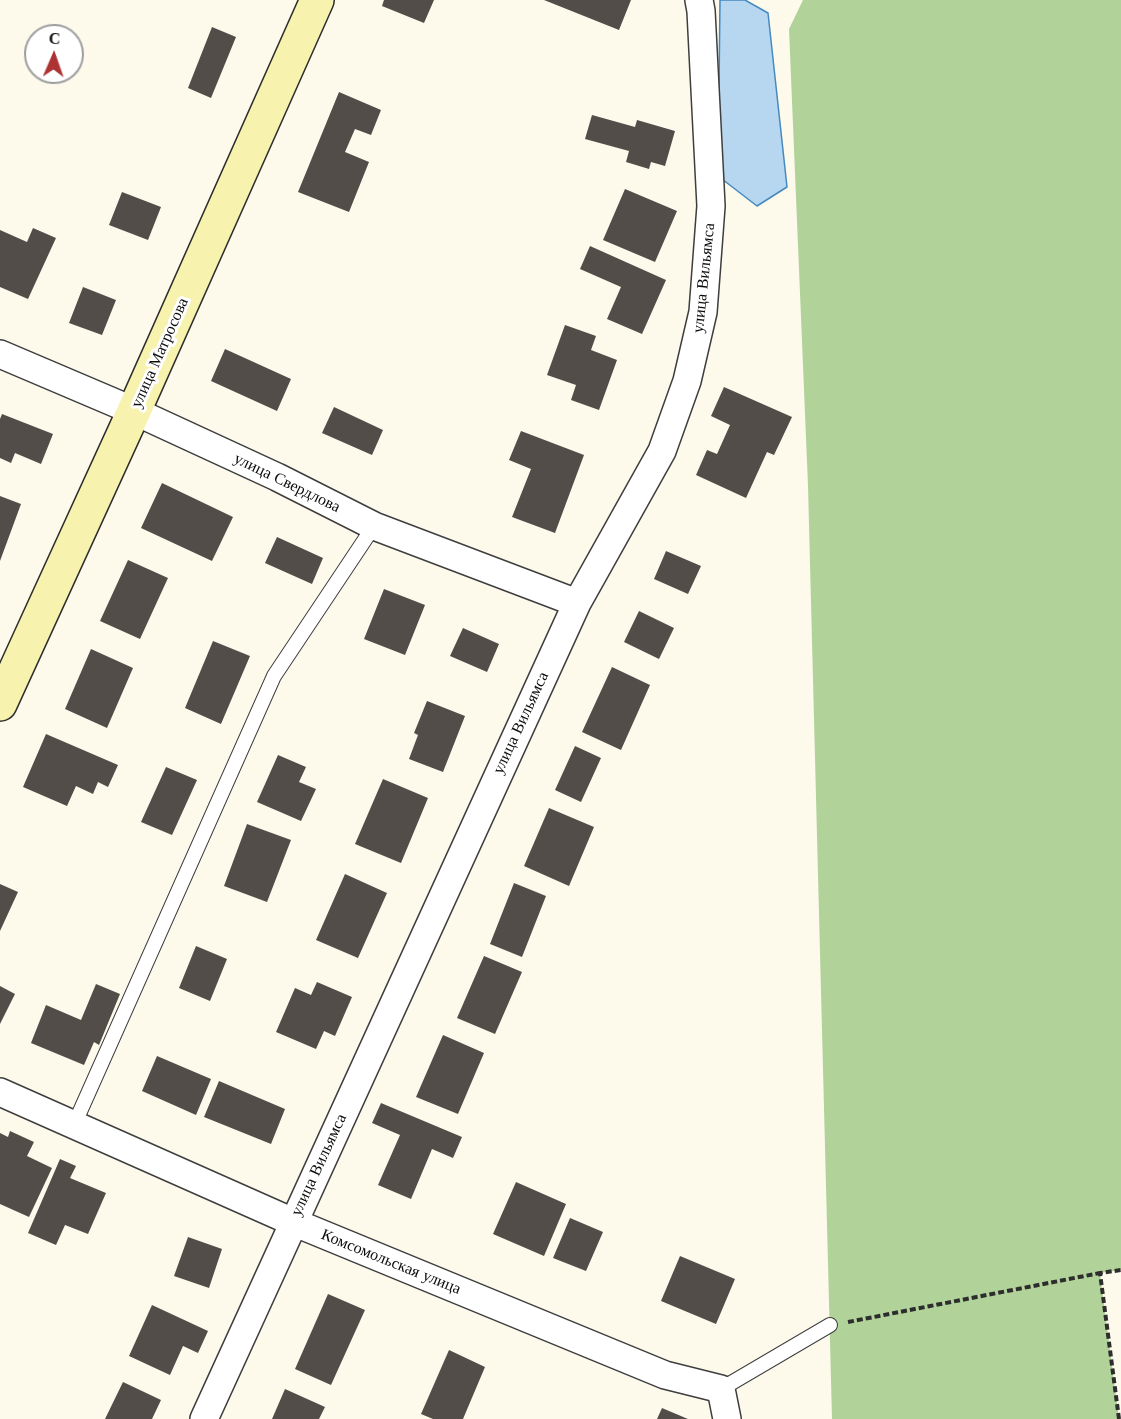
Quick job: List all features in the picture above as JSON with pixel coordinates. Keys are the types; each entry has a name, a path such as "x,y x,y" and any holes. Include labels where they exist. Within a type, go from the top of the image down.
{"street":[{"name":"улица Матросова","path":"0,704 134,411 317,0"},
{"name":"улица Вильямса","path":"204,1419 577,603 662,451 687,381 703,312 711,206 699,0"},
{"name":"улица Свердлова","path":"0,354 134,411 277,477 374,526 577,603"},
{"name":"Комсомольская улица","path":"0,1092 293,1222 665,1375 722,1389"},
{"path":"722,1389 727,1419"}],"lane":[{"path":"74,1125 274,676 374,526"},
{"path":"722,1389 830,1325"}],"path":[{"path":"830,1325 1121,1270"},
{"path":"1100,1273 1119,1419"}],"green space":[{"path":"803,0 1121,0 1121,1270 1100,1273 1119,1419 832,1419 808,486 789,29"}],"water":[{"path":"720,0 745,0 768,13 787,187 757,206 718,176"}],"building":[{"path":"384,0 434,0 424,23 382,6"},
{"path":"544,0 631,0 619,30"},
{"path":"212,27 236,37 211,98 188,88"},
{"path":"339,92 381,110 371,135 355,129 345,152 369,162 349,212 298,192"},
{"path":"592,115 635,127 637,120 675,131 665,166 651,162 649,169 626,162 629,151 585,139"},
{"path":"625,189 677,211 655,262 603,240"},
{"path":"122,192 161,207 148,240 109,225"},
{"path":"33,228 56,238 28,299 0,287 0,230 27,242"},
{"path":"590,246 666,280 642,334 607,319 621,287 580,269"},
{"path":"83,287 116,300 102,335 69,323"},
{"path":"565,325 596,336 591,350 617,360 599,410 571,400 576,385 547,375"},
{"path":"225,349 291,379 277,411 211,381"},
{"path":"724,387 792,417 774,455 767,452 746,498 696,475 707,450 717,454 730,425 711,416"},
{"path":"334,407 383,430 372,455 322,433"},
{"path":"2,414 53,434 41,464 15,453 11,463 0,458"},
{"path":"521,431 584,455 555,533 512,517 531,469 509,460"},
{"path":"162,483 233,517 212,561 141,528"},
{"path":"0,496 21,504 0,561"},
{"path":"277,537 323,558 312,584 265,563"},
{"path":"666,551 701,566 688,594 654,579"},
{"path":"128,560 168,578 140,639 100,621"},
{"path":"384,589 425,605 405,655 364,639"},
{"path":"639,611 674,628 659,659 624,642"},
{"path":"463,628 499,644 487,672 450,656"},
{"path":"213,641 250,656 221,724 185,708"},
{"path":"91,649 133,668 107,728 65,709"},
{"path":"612,667 650,685 621,750 582,732"},
{"path":"427,701 465,716 443,772 409,759 418,735 414,733"},
{"path":"46,734 118,765 108,787 98,782 93,794 76,786 67,806 23,787"},
{"path":"575,746 601,758 581,802 555,790"},
{"path":"278,755 306,767 299,782 316,789 301,821 257,802"},
{"path":"166,767 197,780 172,835 141,822"},
{"path":"383,779 428,798 401,863 355,844"},
{"path":"549,808 594,827 569,886 524,866"},
{"path":"247,824 291,840 267,902 224,886"},
{"path":"345,874 387,893 358,958 316,940"},
{"path":"514,883 546,896 522,957 490,944"},
{"path":"0,884 18,892 0,931"},
{"path":"196,946 227,959 210,1001 179,988"},
{"path":"484,956 522,972 495,1034 457,1018"},
{"path":"317,982 352,997 335,1036 324,1031 316,1049 276,1032 295,988 311,995"},
{"path":"96,984 120,994 99,1045 94,1042 84,1065 31,1043 46,1005 81,1020"},
{"path":"0,986 15,994 0,1024"},
{"path":"443,1035 484,1053 458,1114 416,1097"},
{"path":"157,1056 211,1079 196,1115 142,1091"},
{"path":"219,1081 285,1109 271,1144 204,1117"},
{"path":"381,1103 462,1137 453,1158 432,1149 411,1199 378,1185 400,1135 372,1123"},
{"path":"10,1131 34,1142 27,1156 52,1168 29,1217 0,1204 0,1133 8,1137"},
{"path":"60,1159 76,1166 70,1178 106,1193 88,1234 65,1225 56,1245 28,1233"},
{"path":"516,1182 566,1204 544,1256 493,1234"},
{"path":"570,1218 603,1232 586,1271 553,1258"},
{"path":"188,1237 222,1249 209,1288 174,1276"},
{"path":"680,1256 735,1279 716,1324 661,1301"},
{"path":"328,1294 365,1310 331,1385 295,1369"},
{"path":"152,1305 208,1331 198,1353 183,1346 170,1375 129,1356"},
{"path":"449,1350 485,1367 463,1419 433,1419 421,1414"},
{"path":"123,1382 161,1400 152,1419 105,1419"},
{"path":"285,1389 325,1407 319,1419 272,1419"},
{"path":"662,1408 688,1419 657,1419"}]}
